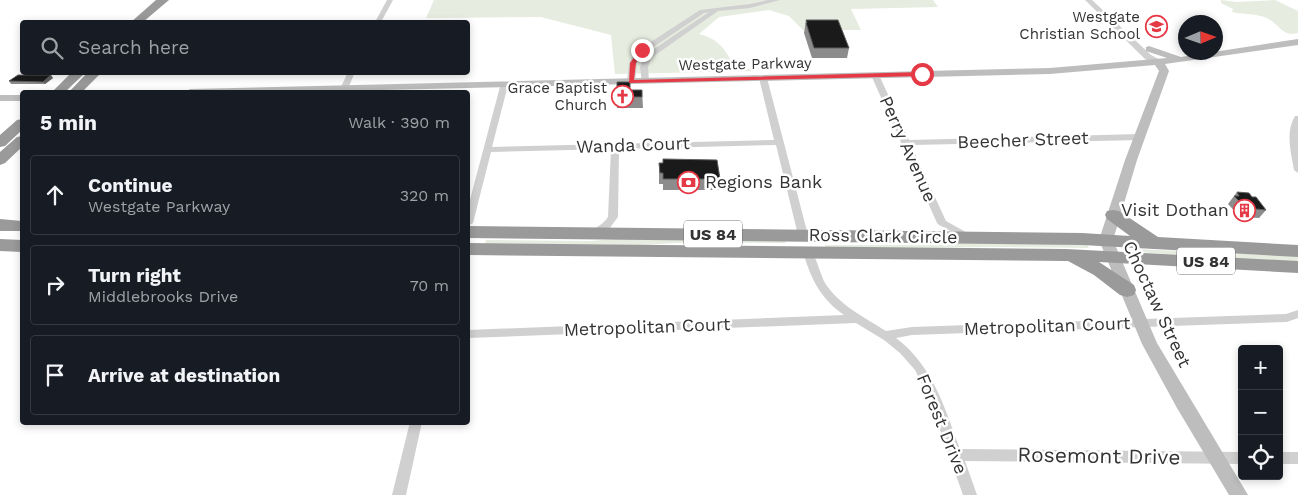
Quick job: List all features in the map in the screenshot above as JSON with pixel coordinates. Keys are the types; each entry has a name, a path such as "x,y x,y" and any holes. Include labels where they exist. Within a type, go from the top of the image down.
{"highway":[{"path":"138,20 163,0"},
{"path":"152,20 172,0"},
{"path":"60,90 77,75"},
{"path":"76,90 93,75"},
{"path":"0,143 20,125"},
{"path":"0,160 20,142"},
{"path":"1113,215 1133,230 1158,242"},
{"path":"0,225 20,226"},
{"name":"Ross Clark Circle","path":"470,232 1106,240 1298,251"},
{"path":"470,244 500,232"},
{"path":"777,252 798,241 803,235"},
{"path":"808,252 813,246 837,236"},
{"path":"0,245 20,246"},
{"name":"Ross Clark Circle","path":"470,249 1113,257 1298,267"},
{"path":"1066,256 1100,270 1125,284 1131,265 1146,258"}],"main road":[{"name":"Westgate Parkway","path":"1223,54 1298,42"},
{"path":"1149,49 1178,57"},
{"name":"Westgate Parkway","path":"293,90 1042,71 1122,67 1182,60"},
{"name":"Choctaw Street","path":"1159,63 1164,71 1106,240 1141,323 1164,371 1239,495"},
{"path":"1122,67 1144,72 1160,82"},
{"path":"0,98 20,98"}],"street":[{"path":"379,20 390,0"},
{"path":"631,82 633,63 637,55 702,11 758,5 777,0"},
{"path":"1088,0 1148,57 1159,63"},
{"path":"1096,0 1158,57 1159,63"},
{"path":"645,81 644,67 648,57 715,11"},
{"path":"344,89 351,75"},
{"name":"Perry Avenue","path":"875,75 942,222 968,237"},
{"path":"763,78 803,235"},
{"path":"470,215 504,85"},
{"path":"1298,118 1294,124 1298,170"},
{"name":"Beecher Street","path":"906,143 1140,137"},
{"name":"Wanda Court","path":"487,150 779,142"},
{"path":"595,233 606,227 613,217 615,146"},
{"path":"613,217 619,226 631,234"},
{"name":"Perry Avenue","path":"928,237 938,230 942,222"},
{"name":"Forest Drive","path":"808,252 814,274 824,292 842,310 886,335 907,353 926,379 970,495"},
{"name":"Metropolitan Court","path":"886,335 912,331 1286,318 1298,314"},
{"name":"Metropolitan Court","path":"470,334 856,319"},
{"path":"398,495 415,425"},
{"name":"Rosemont Drive","path":"955,454 1238,458"},
{"path":"1283,458 1298,458"}],"shaded area":[{"path":"434,0 933,0 938,7 851,9 861,30 803,30 789,16 769,10 719,17 699,34 720,45 733,65 758,71 615,74 611,35 541,17 426,18"},
{"path":"1221,0 1237,2 1275,0 1298,11 1298,33 1285,32 1264,17 1232,12 1233,9 1221,3"},
{"path":"626,238 784,240 786,243 677,243 641,245 485,244 486,240 591,241"},
{"path":"970,242 1087,245 1089,248 826,248 825,245 936,245"},
{"path":"1135,249 1298,256 1298,262 1150,253"}],"building":[{"path":"806,20 838,20 849,48 814,48"},
{"path":"18,75 51,75 43,82 9,81"},
{"path":"617,82 630,82 630,90 642,90 642,97 617,97"},
{"path":"663,159 717,160 720,179 663,179 659,163 663,163"},
{"path":"1237,192 1249,193 1252,197 1256,197 1266,210 1246,208 1234,196 1239,196"}],"place":[{"name":"Westgate Christian School","path":"1156,26"},
{"name":"Grace Baptist Church","path":"623,97"},
{"name":"Regions Bank","path":"689,182"},
{"name":"Visit Dothan","path":"1245,210"}],"route":[{"path":"642,50 633,63 631,82 922,74"}]}
